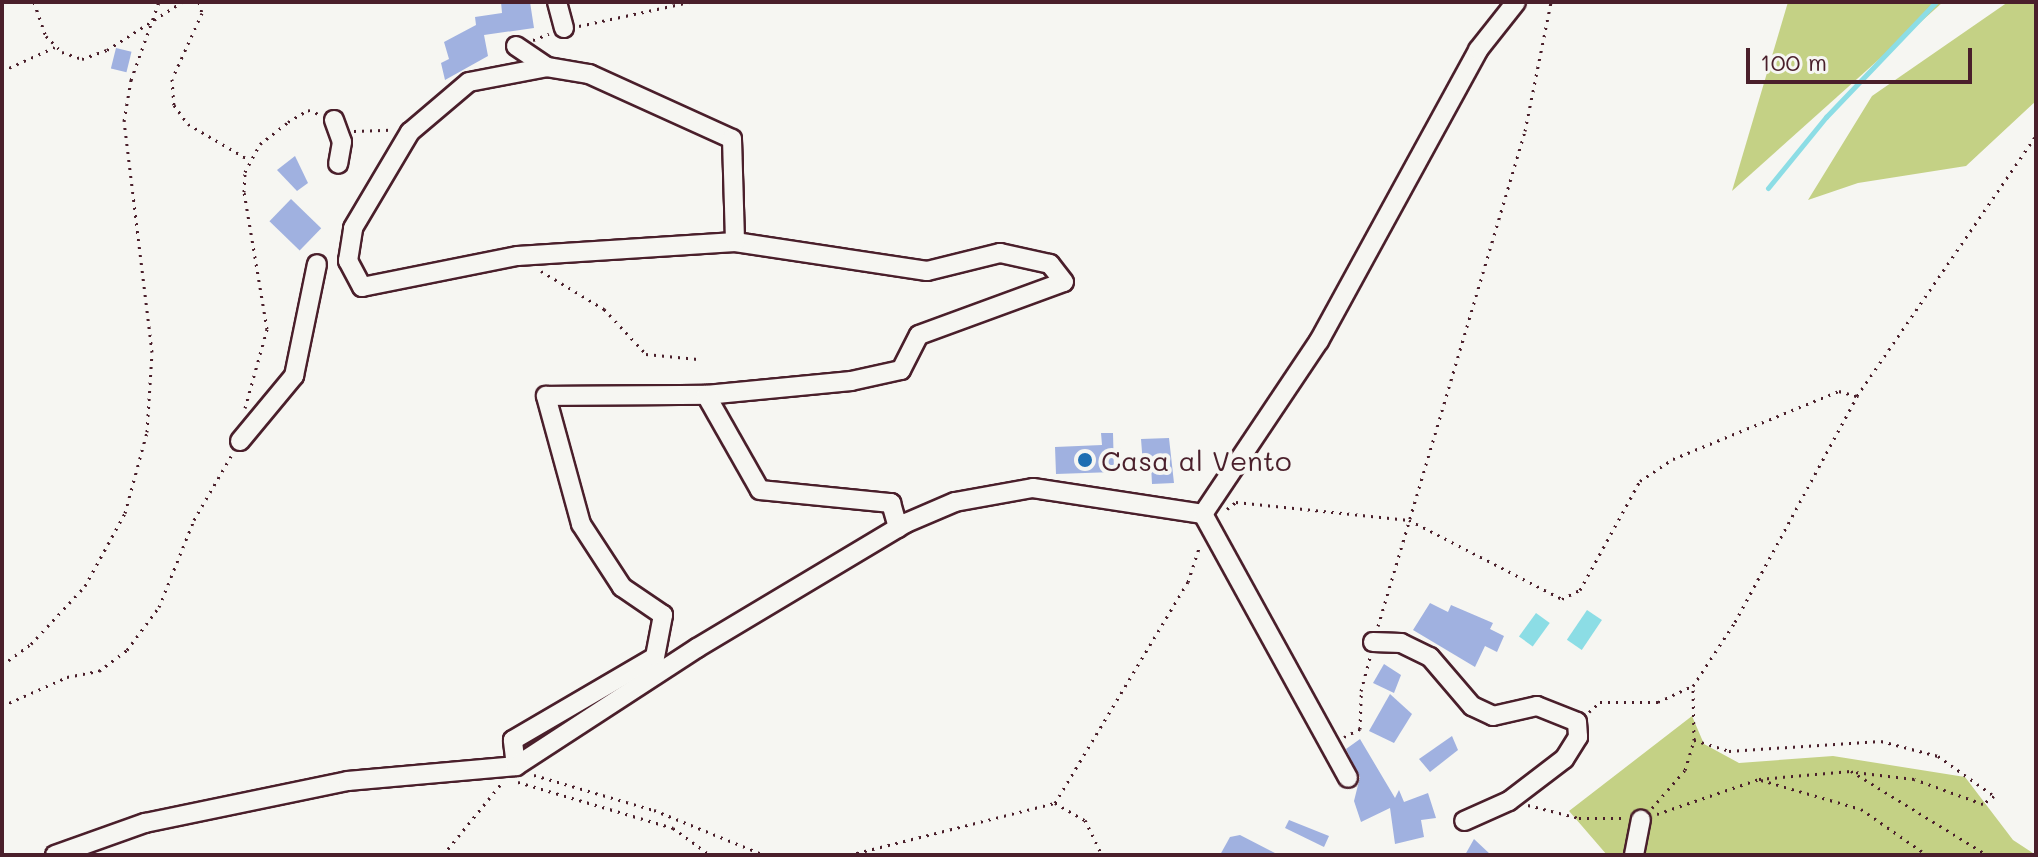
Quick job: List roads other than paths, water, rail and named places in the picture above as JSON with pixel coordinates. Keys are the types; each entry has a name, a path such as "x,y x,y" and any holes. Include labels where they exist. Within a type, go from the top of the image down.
{"street":[{"path":"557,2 564,28"},
{"path":"1205,519 1319,341 1478,50 1516,2"},
{"path":"516,46 547,67"},
{"path":"516,766 513,740 655,657 663,615 622,587 581,524 546,396 706,395 851,381 901,370 919,335 1064,282 1050,264 1000,253 927,271 735,242 517,256 362,287 348,261 353,228 410,132 469,82 547,67 589,74 732,139 735,242"},
{"path":"334,120 342,142 338,164"},
{"path":"240,441 294,376 317,264"},
{"path":"706,395 760,490 891,503 898,528"},
{"path":"55,855 145,823 348,781 516,766 697,648 898,528 955,502 1033,488 1205,519"},
{"path":"1205,519 1348,778"},
{"path":"1373,642 1401,643 1430,657 1472,706 1493,716 1537,706 1577,722 1578,737 1564,759 1509,801 1464,821"},
{"path":"1634,855 1641,820"}],"water":[{"path":"1587,610 1602,620 1582,650 1567,640"},
{"path":"1536,613 1550,623 1533,646 1519,636"}],"waterway":[{"path":"1768,188 1826,117 1936,2"}],"place":[{"name":"Casa al Vento","path":"1085,460"}]}
